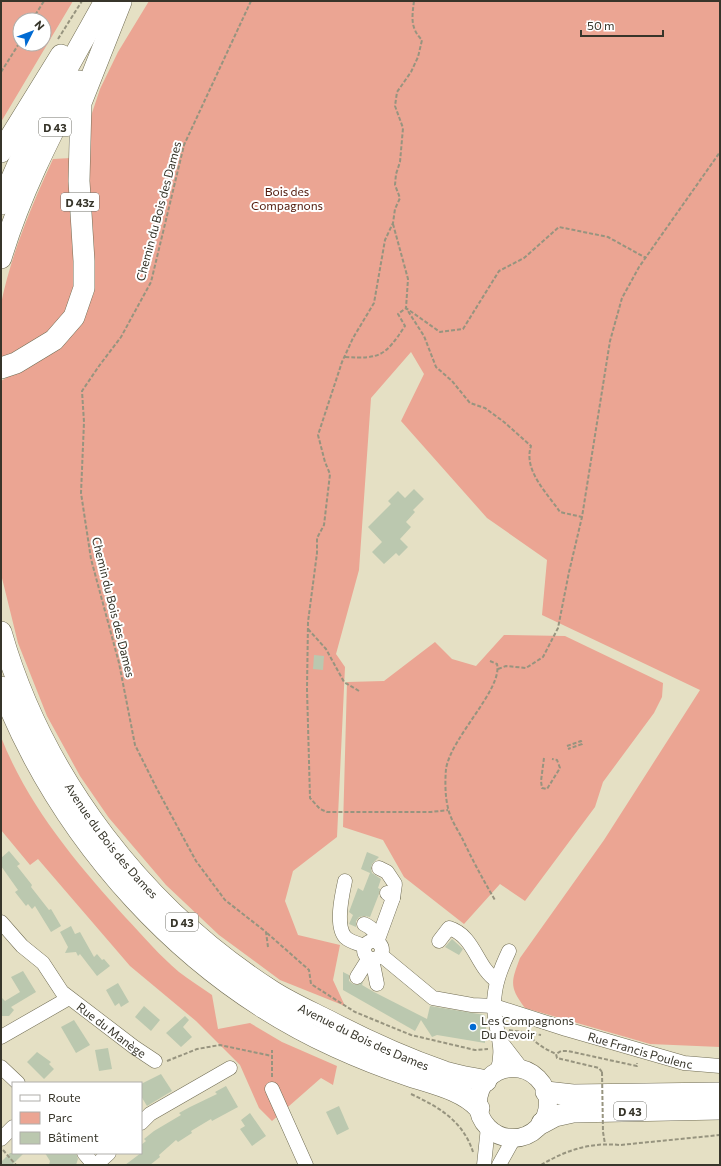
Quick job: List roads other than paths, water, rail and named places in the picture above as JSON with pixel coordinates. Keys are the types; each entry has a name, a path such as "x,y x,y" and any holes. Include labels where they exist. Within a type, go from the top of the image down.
{"highway":[{"path":"1,152 42,83 87,14 100,1"},
{"name":"D 43","path":"1,204 14,171 42,115 116,2"},
{"name":"D 43","path":"1,258 11,226 43,149 116,2"},
{"name":"D 43z","path":"1,368 16,363 54,340 74,317 84,288 84,261 79,181 81,103 116,2"},
{"name":"Avenue du Bois des Dames","path":"1,632 24,697 45,741 70,787 96,825 125,863 184,924 227,959 273,992 360,1038 446,1072 491,1077"},
{"name":"Avenue du Bois des Dames","path":"1,687 26,746 63,809 112,874 141,906 174,938 230,984 302,1030 374,1063 463,1096 479,1108"},
{"name":"D 43","path":"546,1092 573,1095 720,1093"},
{"name":"D 43","path":"542,1123 555,1116 573,1112 720,1109"}],"main road":[{"path":"509,1068 522,1069 532,1074 541,1082 546,1092 547,1108 542,1123 529,1134 514,1138 500,1135 488,1128 481,1115 479,1108 480,1094 491,1077 509,1068"}],"street":[{"path":"358,976 373,952 390,895 395,884 387,872 379,868"},
{"path":"345,881 340,905 342,929 345,936 351,941 373,952"},
{"name":"Rue du Manège","path":"1,922 22,946 43,963 62,992 134,1047 155,1061"},
{"path":"364,924 372,929 376,936 373,952 377,984"},
{"path":"439,941 449,928 454,929 468,939 488,975 497,981"},
{"path":"491,1077 501,1060 497,1045 498,1028 494,1006 497,981 509,951"},
{"name":"Rue Francis Poulenc","path":"373,952 433,998 472,1005 494,1006 566,1029 684,1063 720,1066"},
{"name":"Rue du Manège","path":"1,1037 69,998"},
{"path":"497,1045 522,1069"},
{"path":"1,1067 17,1082"},
{"path":"142,1122 163,1106 230,1068"},
{"path":"272,1089 306,1165"},
{"path":"1,1139 12,1128"},
{"path":"484,1165 488,1128"},
{"path":"499,1165 514,1138"},
{"path":"85,1154 95,1165 108,1154"}],"place":[{"name":"Les Compagnons Du Devoir","path":"473,1027"}],"park label":[{"name":"Bois des Compagnons","path":"287,198"}]}
